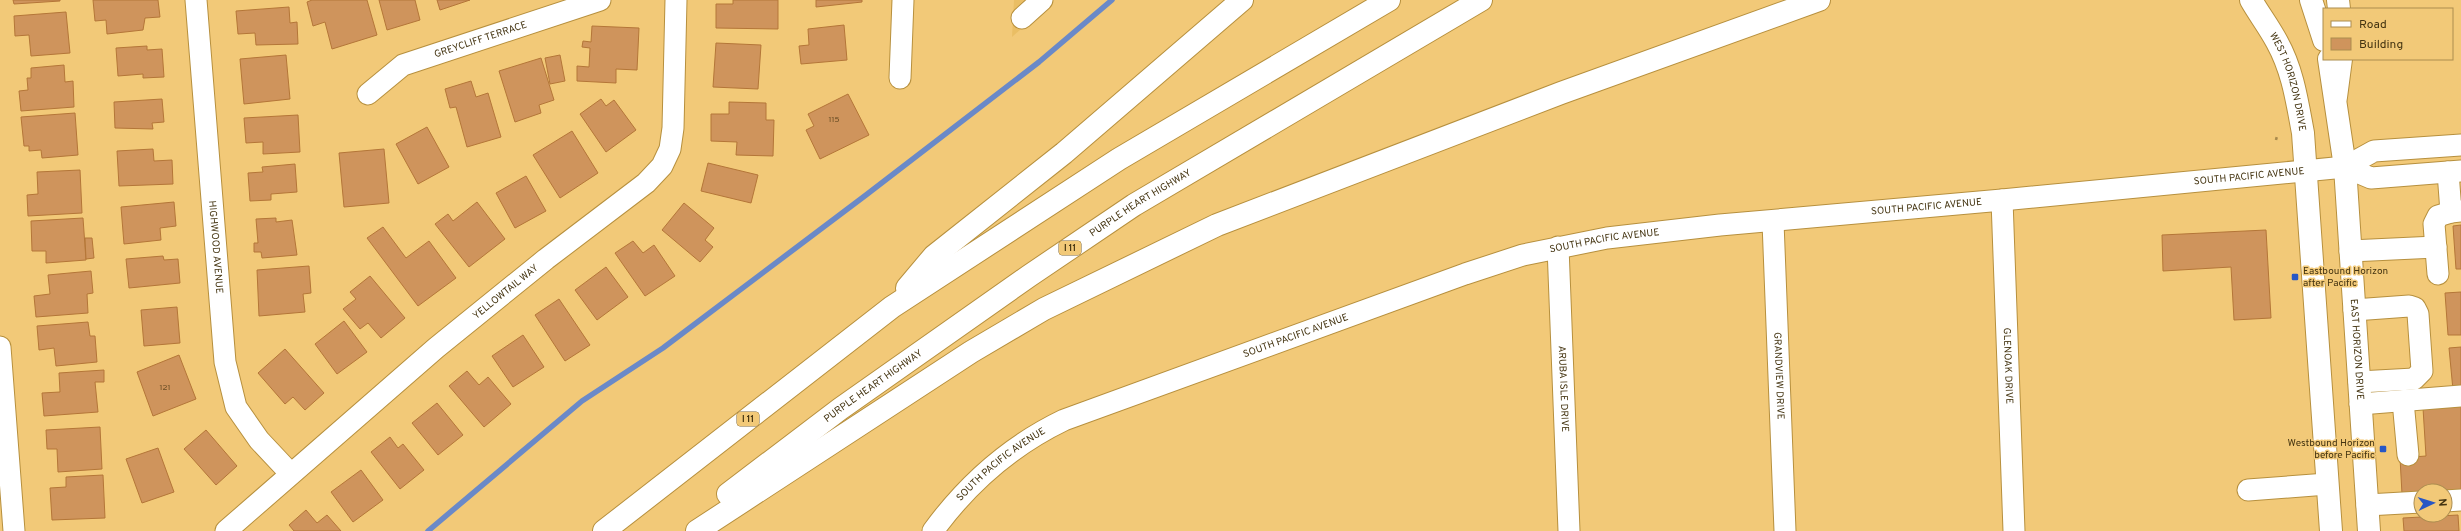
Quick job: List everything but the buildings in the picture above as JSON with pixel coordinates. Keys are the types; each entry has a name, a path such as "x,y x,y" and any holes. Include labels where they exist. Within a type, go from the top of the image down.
{"main road":[{"path":"892,307 934,256 1064,153 1242,0"},
{"name":"I 11","path":"604,531 892,307 1119,159 1389,0"},
{"name":"PURPLE HEART HIGHWAY","path":"682,531 840,409 1029,276 1134,205 1481,0"},
{"path":"697,531 971,352 1044,309 1204,231 1333,179 1546,99 1819,0"},
{"name":"WEST HORIZON DRIVE","path":"2251,0 2278,43 2292,77 2303,133 2305,171"},
{"path":"2311,0 2323,37"},
{"path":"2329,60 2336,97 2345,167"},
{"path":"2336,97 2341,60"},
{"name":"EAST HORIZON DRIVE","path":"2345,167 2369,531"},
{"path":"2305,171 2331,531"}],"street":[{"name":"HIGHWOOD AVENUE","path":"196,0 225,362 236,407 259,440 290,473"},
{"name":"GREYCLIFF TERRACE","path":"368,94 403,65 600,0"},
{"name":"YELLOWTAIL WAY","path":"226,531 290,473 436,348 546,258 646,183 662,166 670,148 673,128 676,0"},
{"path":"900,78 903,0"},
{"path":"1022,18 1042,0"},
{"name":"SOUTH PACIFIC AVENUE","path":"933,531 977,478 1020,444 1064,420 1465,274 1522,255 1607,238 1720,225 1774,222 2345,167 2374,151 2461,145"},
{"name":"SOUTH PACIFIC AVENUE","path":"2345,167 2371,178 2455,171"},
{"path":"2438,274 2434,224 2438,216 2456,211 2455,171"},
{"name":"GLENOAK DRIVE","path":"2002,200 2014,531"},
{"name":"GRANDVIEW DRIVE","path":"1774,222 1785,531"},
{"name":"ARUBA ISLE DRIVE","path":"1558,247 1569,531"},
{"path":"2350,251 2436,247"},
{"path":"2354,310 2409,306 2415,308 2418,314 2422,371 2419,376 2414,379 2359,382"},
{"path":"0,347 3,413 14,531"},
{"path":"2360,404 2461,396"},
{"path":"2403,401 2408,455"},
{"path":"2248,490 2327,484"},
{"path":"2367,505 2413,502"}],"shaded area":[{"path":"1014,0 1053,0 1012,37"}],"waterway":[{"path":"428,531 582,401 663,348 866,195 1039,62 1112,0"}],"place":[{"name":"Eastbound Horizon after Pacific","path":"2295,277"},
{"name":"Westbound Horizon before Pacific","path":"2383,449"}]}
